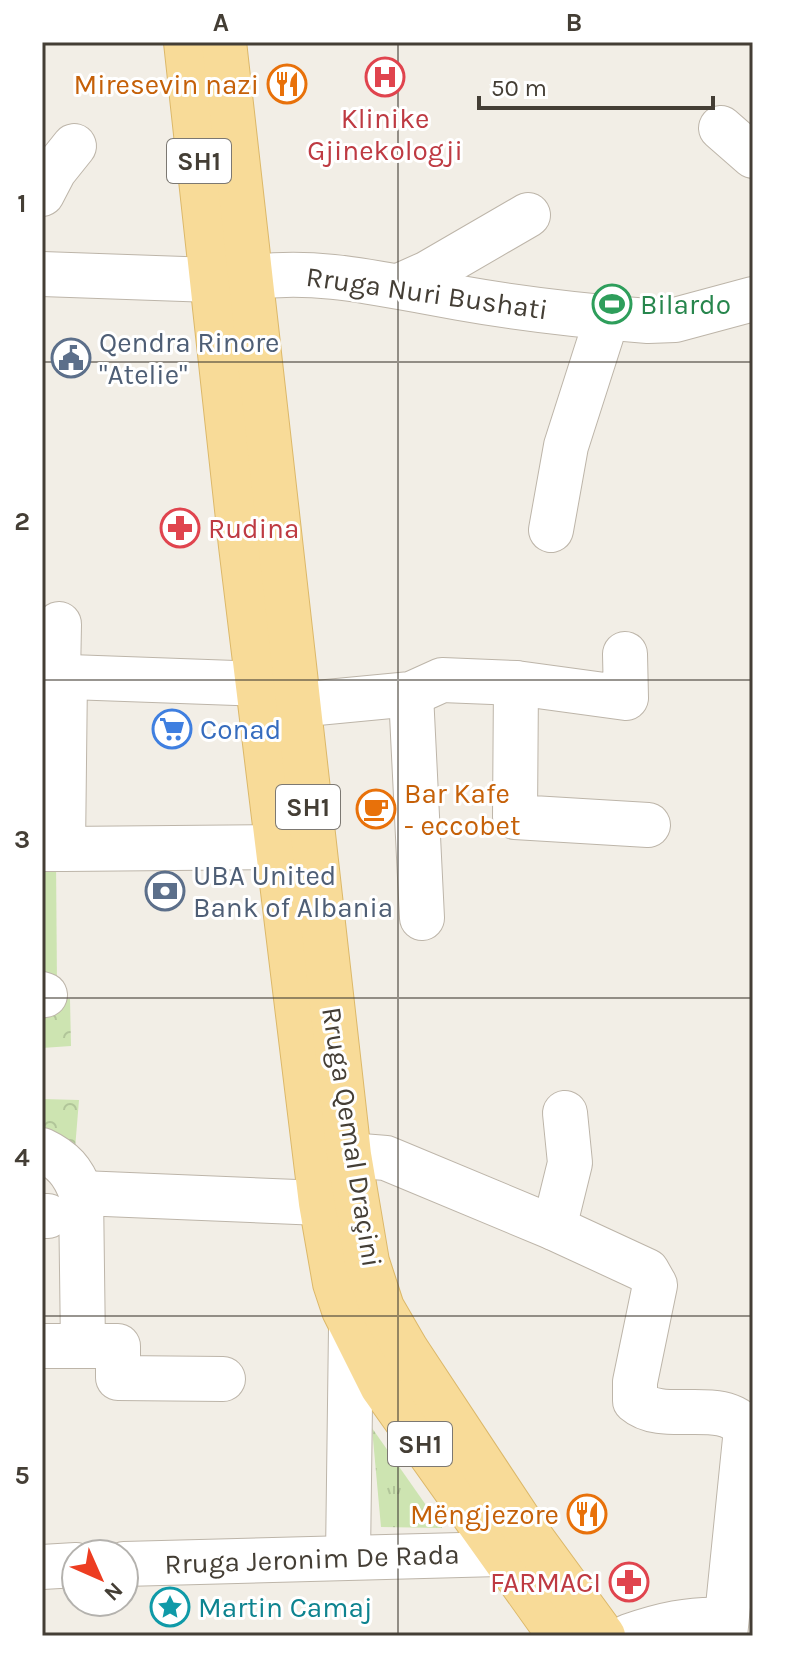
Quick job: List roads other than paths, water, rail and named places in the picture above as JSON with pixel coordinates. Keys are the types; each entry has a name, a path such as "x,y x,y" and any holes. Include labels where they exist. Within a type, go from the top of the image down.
{"main road":[{"name":"Rruga Qemal Draçini","path":"186,42 230,279 278,694 367,1262 382,1308 511,1541"},
{"name":"Rruga Qemal Draçini","path":"224,42 230,279"},
{"name":"Rruga Qemal Draçini","path":"278,694 278,847 321,1203 335,1283 351,1328"},
{"name":"SH1","path":"351,1328 403,1419 511,1541 603,1636"},
{"name":"SH1","path":"511,1541 560,1636"}],"street":[{"path":"42,194 54,171 74,146"},
{"path":"401,285 428,273 528,215"},
{"name":"Rruga Nuri Bushati","path":"43,268 230,279 280,273 401,285 466,299 607,318 675,320 753,299"},
{"path":"551,530 566,446 607,318"},
{"path":"59,624 55,676 53,849 278,847"},
{"path":"55,676 278,694 411,694 442,680 516,683 626,698 625,654"},
{"path":"516,683 515,817 648,825"},
{"path":"411,694 422,918"},
{"path":"554,1228 570,1163 565,1113"},
{"path":"42,1150 59,1159 75,1175 57,1208 63,1346 118,1346 118,1378 223,1379"},
{"path":"349,1155 386,1158 554,1228 647,1271 655,1285 635,1382 635,1401 647,1411 725,1415 739,1419 746,1429 724,1628 698,1619 665,1624 629,1636"},
{"name":"Rruga Qemal Draçini","path":"57,1208 321,1203"},
{"name":"Rruga Qemal Draçini","path":"348,1556 351,1328"},
{"name":"Rruga Jeronim De Rada","path":"140,1563 348,1556 511,1541"}],"place":[{"name":"Klinike Gjinekologji","path":"385,77"},
{"name":"Miresevin nazi","path":"287,84"},
{"name":"Bilardo","path":"612,304"},
{"name":"Qendra Rinore \"Atelie\"","path":"71,358"},
{"name":"Rudina","path":"180,528"},
{"name":"Conad","path":"172,729"},
{"name":"Bar Kafe - eccobet","path":"376,809"},
{"name":"UBA United Bank of Albania","path":"165,891"},
{"name":"Mëngjezore","path":"587,1514"},
{"name":"FARMACI","path":"629,1582"},
{"name":"Martin Camaj","path":"170,1607"}]}
